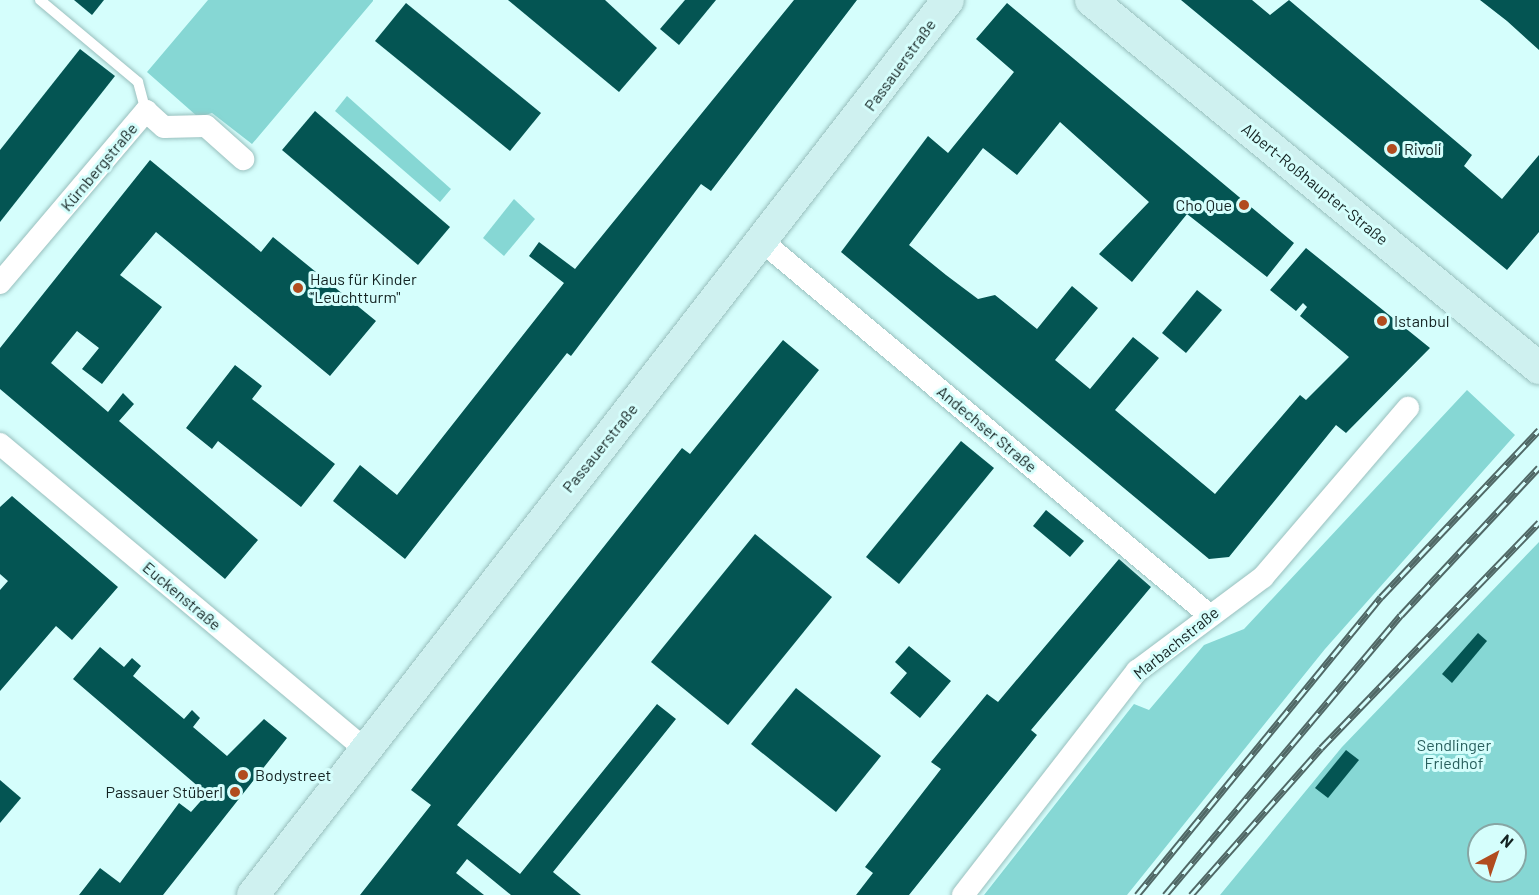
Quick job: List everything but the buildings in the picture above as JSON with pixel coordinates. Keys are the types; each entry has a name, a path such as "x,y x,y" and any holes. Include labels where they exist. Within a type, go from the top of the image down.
{"street":[{"name":"Passauerstraße","path":"253,895 364,748 764,243 948,0"},
{"name":"Albert-Roßhaupter-Straße","path":"1091,0 1539,368"},
{"name":"Kürnbergstraße","path":"0,283 146,111 164,127 206,126 243,159"},
{"name":"Andechser Straße","path":"764,243 1209,615"},
{"name":"Marbachstraße","path":"963,895 1137,671 1209,615 1263,577 1407,408"},
{"name":"Euckenstraße","path":"0,444 364,748"}],"lane":[{"path":"40,0 138,82 146,111"}],"green space":[{"path":"208,0 373,1 252,144 212,113 198,117 147,72"},
{"path":"347,96 451,189 440,202 335,111"},
{"path":"514,199 535,219 504,256 483,238"},
{"path":"1467,390 1515,435 1325,649 1127,895 984,895 1134,704 1149,710 1204,645 1244,629"},
{"name":"Sendlinger Friedhof","path":"1539,542 1539,895 1220,895 1342,747"}],"railway":[{"path":"1137,895 1381,597 1539,430"},
{"path":"1165,895 1401,615 1539,467"},
{"path":"1191,895 1321,748 1539,522"}],"place":[{"name":"Rivoli","path":"1392,149"},
{"name":"Cho Que","path":"1244,205"},
{"name":"Haus für Kinder \"Leuchtturm\"","path":"298,288"},
{"name":"Istanbul","path":"1382,321"},
{"name":"Bodystreet","path":"243,775"},
{"name":"Passauer Stüberl","path":"235,792"}]}
